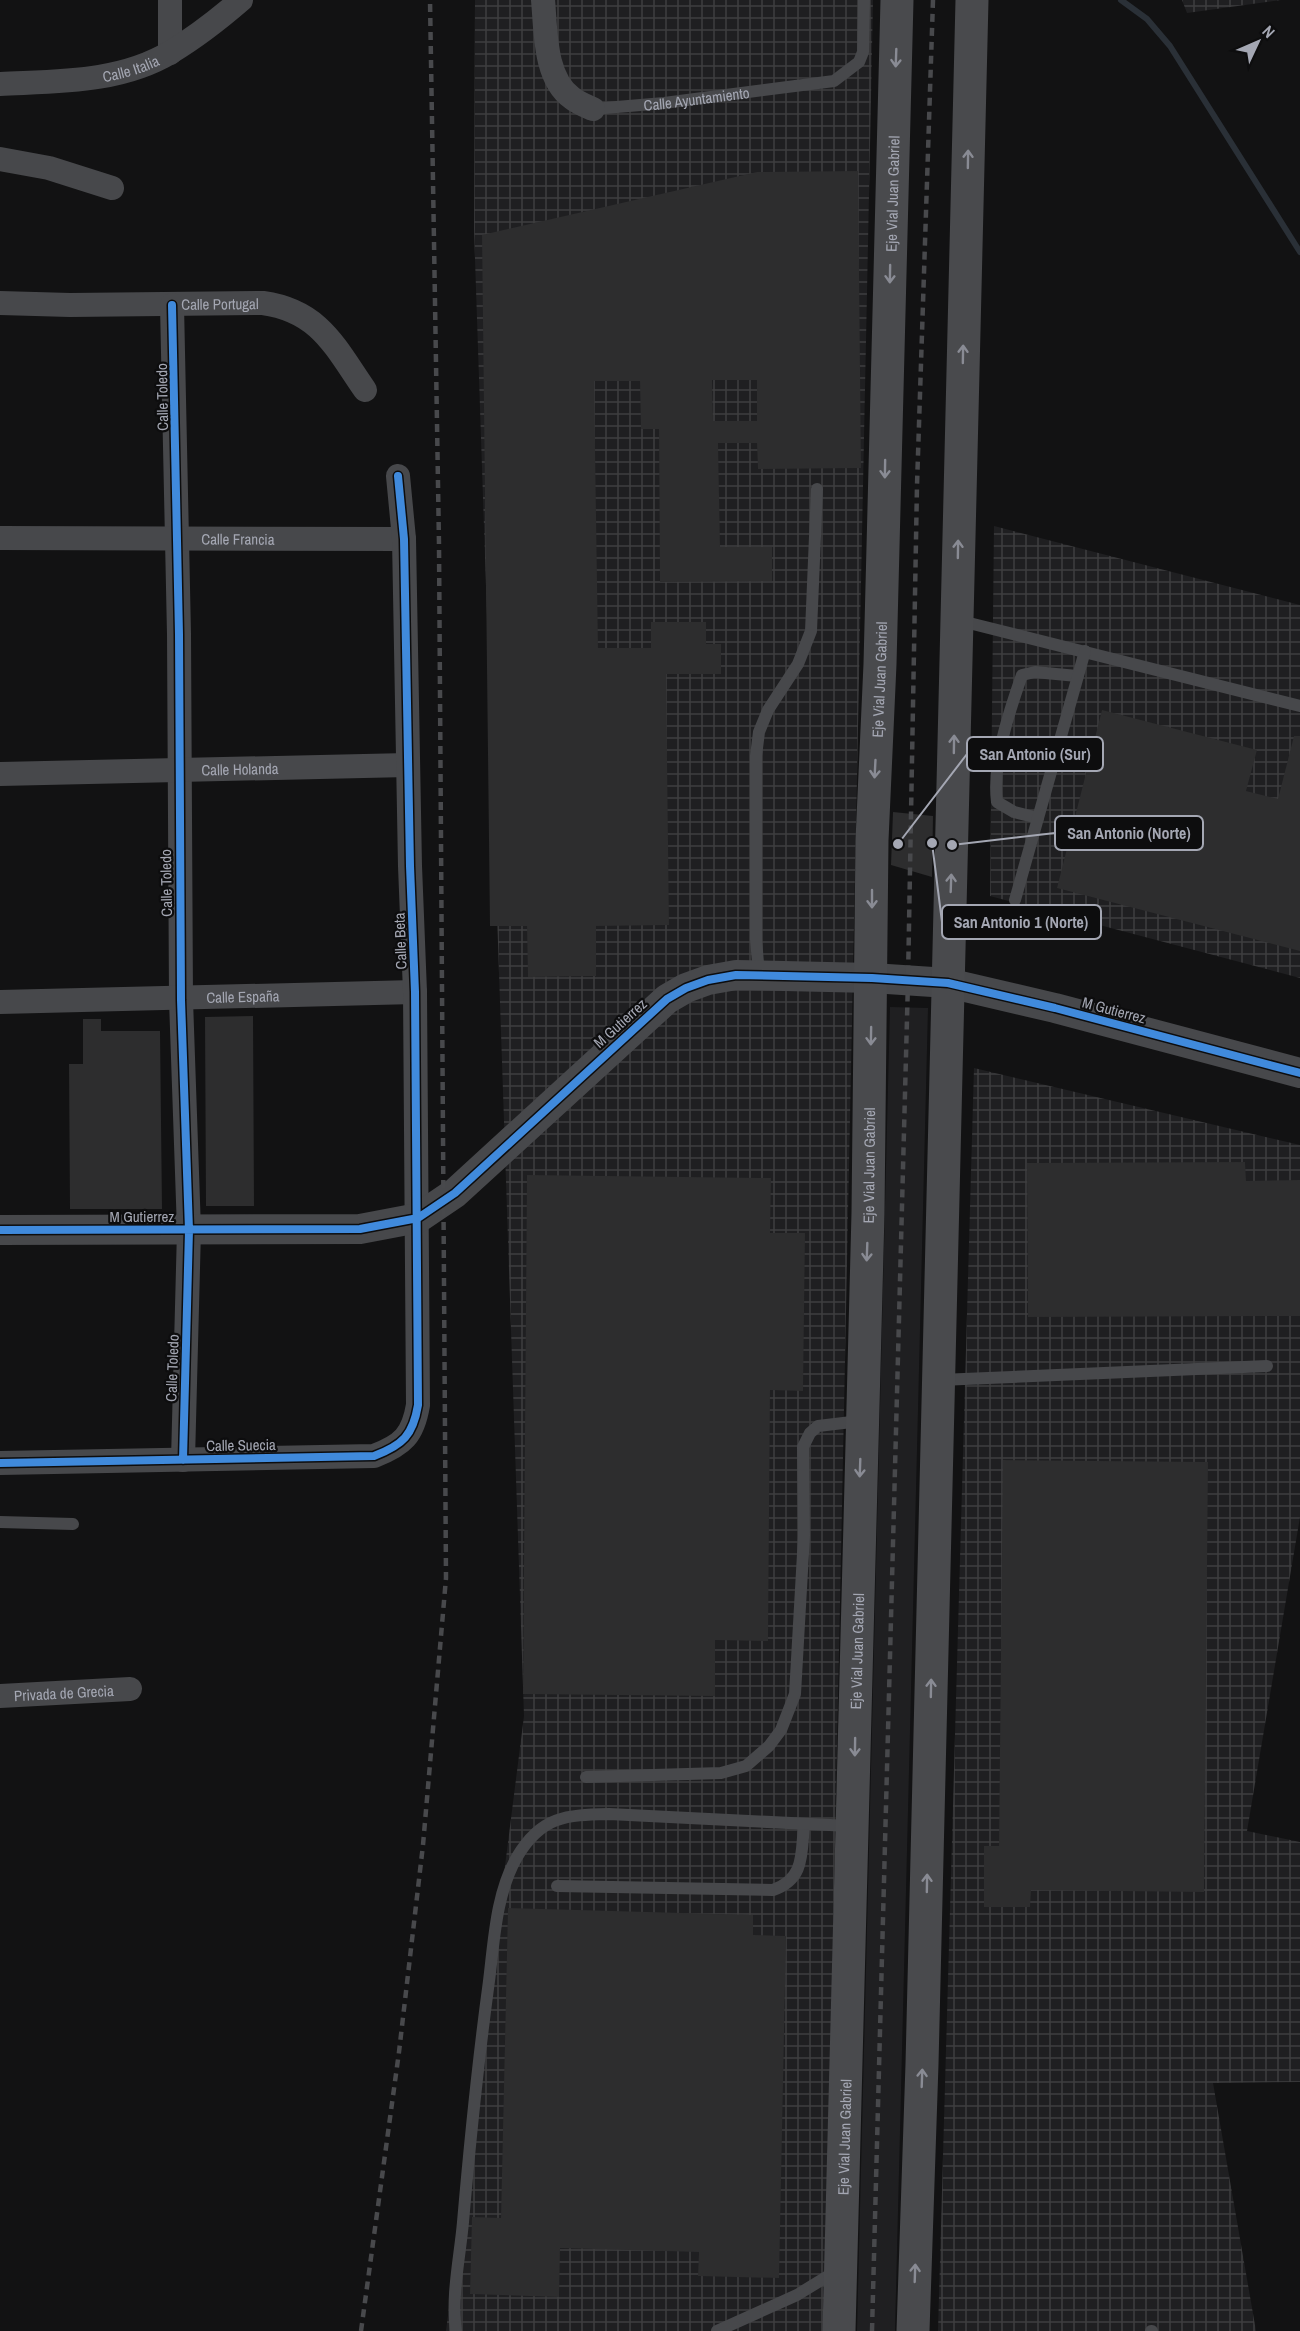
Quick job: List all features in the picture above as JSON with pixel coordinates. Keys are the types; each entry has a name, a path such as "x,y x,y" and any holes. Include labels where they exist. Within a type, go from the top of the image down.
{"main road":[{"name":"Eje Vial Juan Gabriel","path":"840,2331 854,1826 872,978 872,840 880,664 897,0"},
{"path":"913,2331 972,0"}],"street":[{"path":"170,0 170,53"},
{"name":"Calle Italia","path":"0,84 111,74 170,53 241,0"},
{"name":"Calle Ayuntamiento","path":"543,0 553,74 560,87 572,99 593,109"},
{"path":"0,159 49,168 112,188"},
{"name":"Calle Portugal","path":"0,303 172,305 264,303 299,312 326,333 365,390"},
{"name":"Calle Toledo","path":"172,305 177,539 181,1000 189,1230 183,1460"},
{"name":"Calle Beta","path":"398,476 404,539 415,993 418,1405"},
{"name":"Calle Francia","path":"0,538 404,539"},
{"name":"Calle Holanda","path":"0,774 408,765"},
{"name":"M Gutierrez","path":"0,1230 360,1228 418,1218 455,1194 667,999 686,988 708,980 736,975 872,978 948,983 1054,1008 1300,1073"},
{"name":"Calle España","path":"0,1002 181,1000 415,993"},
{"name":"Calle Suecia","path":"0,1463 374,1456 387,1451 407,1436 414,1425 418,1405"},
{"name":"Privada de Grecia","path":"0,1696 130,1689"}],"lane":[{"name":"Calle Ayuntamiento","path":"593,109 664,104 834,81 859,62 863,52 864,0"},
{"path":"760,976 756,939 756,756 759,732 768,710 798,664 811,631 817,489"},
{"path":"956,619 1300,706"},
{"path":"1015,900 1084,651"},
{"path":"1038,818 1014,812 997,802 995,787 1009,714 1022,675 1035,672 1077,676"},
{"path":"938,1380 1267,1366"},
{"path":"586,1777 721,1773 746,1766 769,1746 781,1730 795,1694 804,1536 803,1447 810,1433 818,1426 861,1421"},
{"path":"0,1522 73,1524"},
{"path":"456,2331 474,2089 497,1919 516,1858 537,1832 564,1816 609,1814 854,1826"},
{"path":"557,1886 773,1890 785,1886 796,1875 800,1865 804,1825"},
{"path":"717,2331 797,2295 840,2269"}],"shaded area":[{"path":"475,0 873,0 825,2331 446,2331 524,1716 474,229"},
{"path":"1182,0 1281,0 1187,13"},
{"path":"994,526 1300,605 1300,978 990,896"},
{"path":"890,1007 928,1008 895,2331 857,2331"},
{"path":"974,1068 1300,1145 1300,1517 1247,1831 1300,1842 1300,2082 1213,2083 1256,2331 938,2331"}],"building":[{"path":"858,171 861,468 758,469 757,443 718,443 720,547 772,547 772,581 660,582 659,429 641,429 640,381 594,381 598,648 651,648 651,622 706,622 706,644 721,644 721,674 666,674 669,925 596,926 596,976 528,977 527,926 490,926 482,235 757,172","holes":["712,380 757,380 757,421 713,421"]},
{"path":"1102,710 1257,750 1246,791 1278,799 1294,736 1300,736 1300,951 1057,888"},
{"path":"893,812 933,816 932,877 891,865"},
{"path":"253,1016 254,1206 206,1206 205,1017"},
{"path":"83,1019 101,1019 101,1031 160,1031 162,1209 70,1209 69,1064 83,1064"},
{"path":"1245,1162 1246,1181 1300,1180 1300,1316 1028,1317 1027,1163"},
{"path":"527,1175 771,1178 770,1233 805,1233 803,1391 770,1390 768,1641 715,1640 715,1696 523,1694"},
{"path":"1003,1460 1208,1462 1204,1892 1031,1890 1030,1907 984,1907 984,1846 999,1846"},
{"path":"508,1908 753,1915 753,1935 786,1936 779,2278 698,2276 699,2252 560,2248 559,2297 470,2294 472,2217 501,2218"}],"waterway":[{"path":"1121,0 1147,19 1170,46 1300,252"}],"railway":[{"path":"361,2331 399,2052 423,1845 446,1578 439,544 430,0"},
{"path":"872,2331 908,981 917,485 933,0"}],"cycle path":[{"path":"172,305 179,634 181,1000 189,1230 183,1460"},
{"path":"0,1463 374,1456 399,1443 405,1438 413,1424 418,1405 415,992 410,866 404,539 398,476"},
{"path":"0,1230 360,1229 418,1218 455,1193 667,999 686,988 708,980 736,975 872,978 948,983 1055,1008 1300,1073"}],"place":[{"name":"San Antonio 1 (Norte)","path":"932,843"},
{"name":"San Antonio (Sur)","path":"898,844"},
{"name":"San Antonio (Norte)","path":"952,845"}]}
